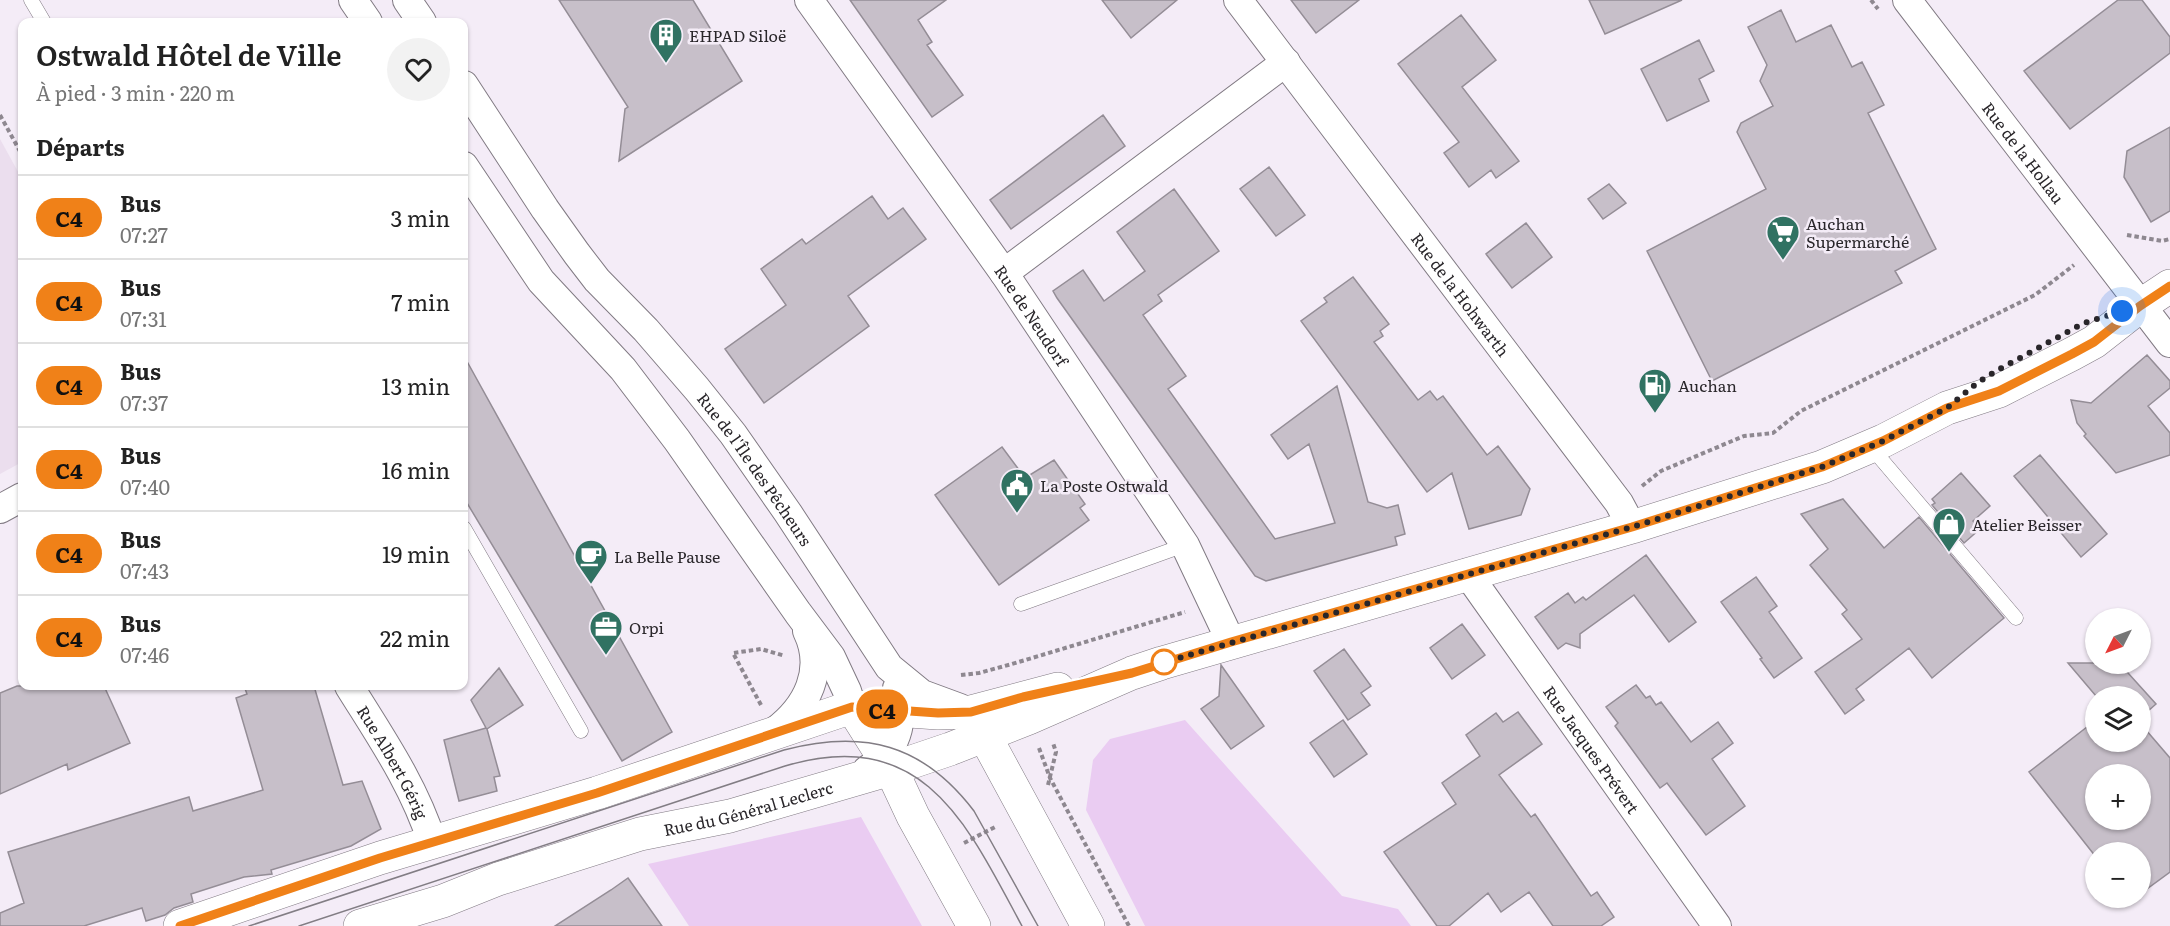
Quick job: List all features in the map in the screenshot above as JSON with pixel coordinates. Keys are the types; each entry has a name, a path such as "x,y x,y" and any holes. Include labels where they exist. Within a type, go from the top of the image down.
{"main road":[{"name":"Rue du Général Leclerc","path":"973,731 1023,697 1132,673 1467,573 1626,515 1822,467 1947,408 1977,383 1996,371 2084,323 2155,302 2170,286"},
{"name":"Rue du Général Leclerc","path":"893,742 973,731 1042,713 1132,673"},
{"name":"Rue du Général Leclerc","path":"180,926 432,842 597,793 854,702 893,742"},
{"path":"854,702 893,742 913,816"},
{"name":"Rue du Général Leclerc","path":"360,926 640,834 730,816 844,782 893,742 938,713 973,731"},
{"path":"1042,713 1019,729 1011,743 1008,770 1016,791 1088,926"},
{"path":"973,731 1016,791"},
{"path":"844,782 865,782 886,787 905,803 974,926"}],"street":[{"path":"353,0 365,18"},
{"path":"407,0 419,18"},
{"name":"Rue de Neudorf","path":"809,0 1004,273 1185,545 1231,642"},
{"name":"Rue de la Hohwarth","path":"1238,0 1626,515"},
{"name":"Rue de la Hollau","path":"1907,0 2155,302 2170,343"},
{"path":"1004,273 1286,62"},
{"name":"Rue de l'Île des Pêcheurs","path":"468,91 545,209 597,280 653,339 733,434 889,667 973,731"},
{"path":"468,172 508,233 556,299 623,369 645,396 798,614 831,657 854,702"},
{"path":"508,233 545,209"},
{"path":"0,509 18,499"},
{"name":"Rue Jacques Prévert","path":"1467,573 1717,926"},
{"path":"775,731 789,721 803,703 811,688 815,670 813,650 798,614"},
{"path":"889,667 896,682 893,742"},
{"name":"Rue Albert Gérig","path":"351,690 410,787 419,804 432,842"}],"lane":[{"path":"31,0 42,18"},
{"path":"1870,446 2016,618"},
{"path":"468,535 581,731"},
{"path":"1021,604 1185,545"}],"path":[{"path":"0,115 18,148"},
{"path":"1626,515 1661,471 1744,436 1773,433 1801,411 2035,295 2074,265"},
{"path":"952,676 994,670 1179,613 1215,606"},
{"path":"1039,747 1050,778 1129,926"}],"shaded area":[{"path":"0,139 18,172 18,464 0,474"},
{"path":"1185,720 1342,896 1398,909 1411,926 1145,926 1086,810 1093,760 1110,739"},
{"path":"861,817 922,926 689,926 648,864"}],"building":[{"name":"EHPAD Siloë","path":"559,0 693,0 742,81 619,161 625,109 628,107"},
{"path":"850,0 946,0 918,20 932,42 927,45 963,95 932,117"},
{"path":"1102,0 1177,0 1131,38"},
{"path":"1291,0 1359,0 1316,33"},
{"path":"1589,0 1682,0 1605,34"},
{"path":"2118,0 2142,0 2170,37 2170,53 2070,129 2024,71"},
{"name":"Auchan Supermarché","path":"1781,10 1796,42 1831,25 1852,67 1862,62 1884,105 1868,113 1936,249 1895,271 1902,283 1712,381 1647,251 1766,189 1737,132 1741,123 1773,106 1760,81 1767,65 1748,27"},
{"path":"1461,15 1496,60 1462,87 1519,161 1496,178 1491,170 1469,187 1444,153 1459,142 1398,64"},
{"path":"1699,40 1714,71 1699,79 1709,101 1667,121 1641,69"},
{"path":"1103,115 1125,146 1011,229 990,200"},
{"path":"2170,127 2170,211 2151,222 2124,177 2127,151"},
{"path":"1269,167 1305,215 1276,236 1240,189"},
{"path":"1609,184 1626,203 1603,219 1588,199"},
{"path":"1174,189 1219,251 1158,295 1162,301 1143,315 1186,376 1168,389 1275,539 1335,523 1309,444 1288,459 1271,435 1337,386 1368,502 1387,508 1398,505 1405,534 1395,537 1397,545 1266,581 1255,576 1057,298 1053,291 1083,270 1104,301 1145,271 1117,232"},
{"path":"872,196 888,219 903,208 926,239 848,296 869,326 764,403 725,349 786,305 761,269 802,239 806,244"},
{"path":"1526,223 1552,257 1512,288 1486,254"},
{"path":"1353,277 1389,324 1380,331 1383,336 1374,342 1418,400 1430,391 1437,400 1443,396 1487,455 1498,446 1530,489 1521,515 1469,529 1452,473 1427,492 1301,321 1327,302 1324,298"},
{"path":"2147,355 2170,381 2170,388 2148,406 2170,433 2170,455 2116,473 2084,436 2086,434 2077,423 2071,400 2091,403"},
{"path":"468,363 672,732 622,761 468,505"},
{"name":"La Poste Ostwald","path":"1002,447 1025,478 1054,460 1085,504 1080,508 1089,520 999,585 935,495"},
{"path":"2040,455 2107,534 2081,557 2014,476"},
{"path":"1961,473 1990,506 1973,521 1980,529 1964,543 1932,505 1935,503 1932,499"},
{"path":"1843,499 1884,548 1919,517 2004,618 1932,678 1909,648 1856,689 1864,700 1845,714 1815,672 1862,639 1842,614 1847,610 1810,565 1828,549 1801,514"},
{"path":"1646,555 1696,622 1669,642 1634,595 1580,634 1580,648 1566,643 1558,649 1535,617 1568,593 1575,603 1583,597 1586,600"},
{"path":"1756,577 1777,606 1769,612 1802,658 1774,678 1721,602"},
{"path":"1462,624 1485,655 1452,679 1430,648"},
{"path":"1344,649 1371,686 1361,693 1370,705 1348,720 1314,671"},
{"path":"2068,663 2085,663 2085,674 2129,674 2140,686 2088,686"},
{"path":"1221,665 1264,726 1231,749 1201,709 1219,696"},
{"path":"499,668 523,705 487,729 500,776 494,777 497,791 459,801 444,740 486,728 471,700"},
{"path":"1636,685 1646,698 1650,696 1656,705 1661,702 1691,742 1718,722 1733,743 1712,759 1745,806 1706,835 1667,783 1660,788 1615,726 1618,723 1606,707"},
{"path":"17,686 18,690 106,690 130,743 68,770 67,764 0,794 0,693"},
{"path":"246,690 315,690 343,785 362,781 381,829 351,846 271,870 272,874 244,877 191,894 193,902 146,921 142,908 84,926 0,926 0,913 24,903 8,852 189,797 193,811 263,790 236,698 247,694"},
{"path":"2151,698 2156,704 2151,708"},
{"path":"1518,712 1542,744 1499,775 1531,817 1535,814 1591,896 1597,892 1614,917 1601,926 1553,926 1529,892 1501,912 1488,893 1449,926 1437,926 1384,852 1456,804 1442,783 1480,756 1466,735 1496,713 1503,722"},
{"path":"1343,720 1367,754 1334,777 1310,743"},
{"path":"2085,729 2085,752 2151,752 2151,736 2170,758 2170,872 2151,886 2151,842 2085,843 2029,772"},
{"path":"628,878 662,926 555,926 611,890"}],"tram line":[{"path":"249,926 784,750 840,741 866,742 913,757 934,770 954,788 974,811 1038,926"},
{"path":"299,926 785,766 833,757 873,759 907,772 935,792 959,820 981,852 1022,926"}],"bus line":[{"name":"C4","path":"180,926 380,858 597,793 695,761 775,731 852,707 938,713 971,712 1023,697 1132,673 1467,573 1632,527 1822,467 1883,441 1947,408 1999,391 2072,354 2094,342 2170,286"}],"place":[{"name":"EHPAD Siloë","path":"666,64"},
{"name":"Auchan Supermarché","path":"1783,261"},
{"name":"Auchan","path":"1655,414"},
{"name":"La Poste Ostwald","path":"1017,514"},
{"name":"Atelier Beisser","path":"1949,553"},
{"name":"La Belle Pause","path":"591,585"},
{"name":"Orpi","path":"606,656"}],"route":[{"path":"1164,662 1162,663 1632,527 1822,467 1883,441 1947,408 1977,383 1996,371 2084,323 2122,311"}]}
